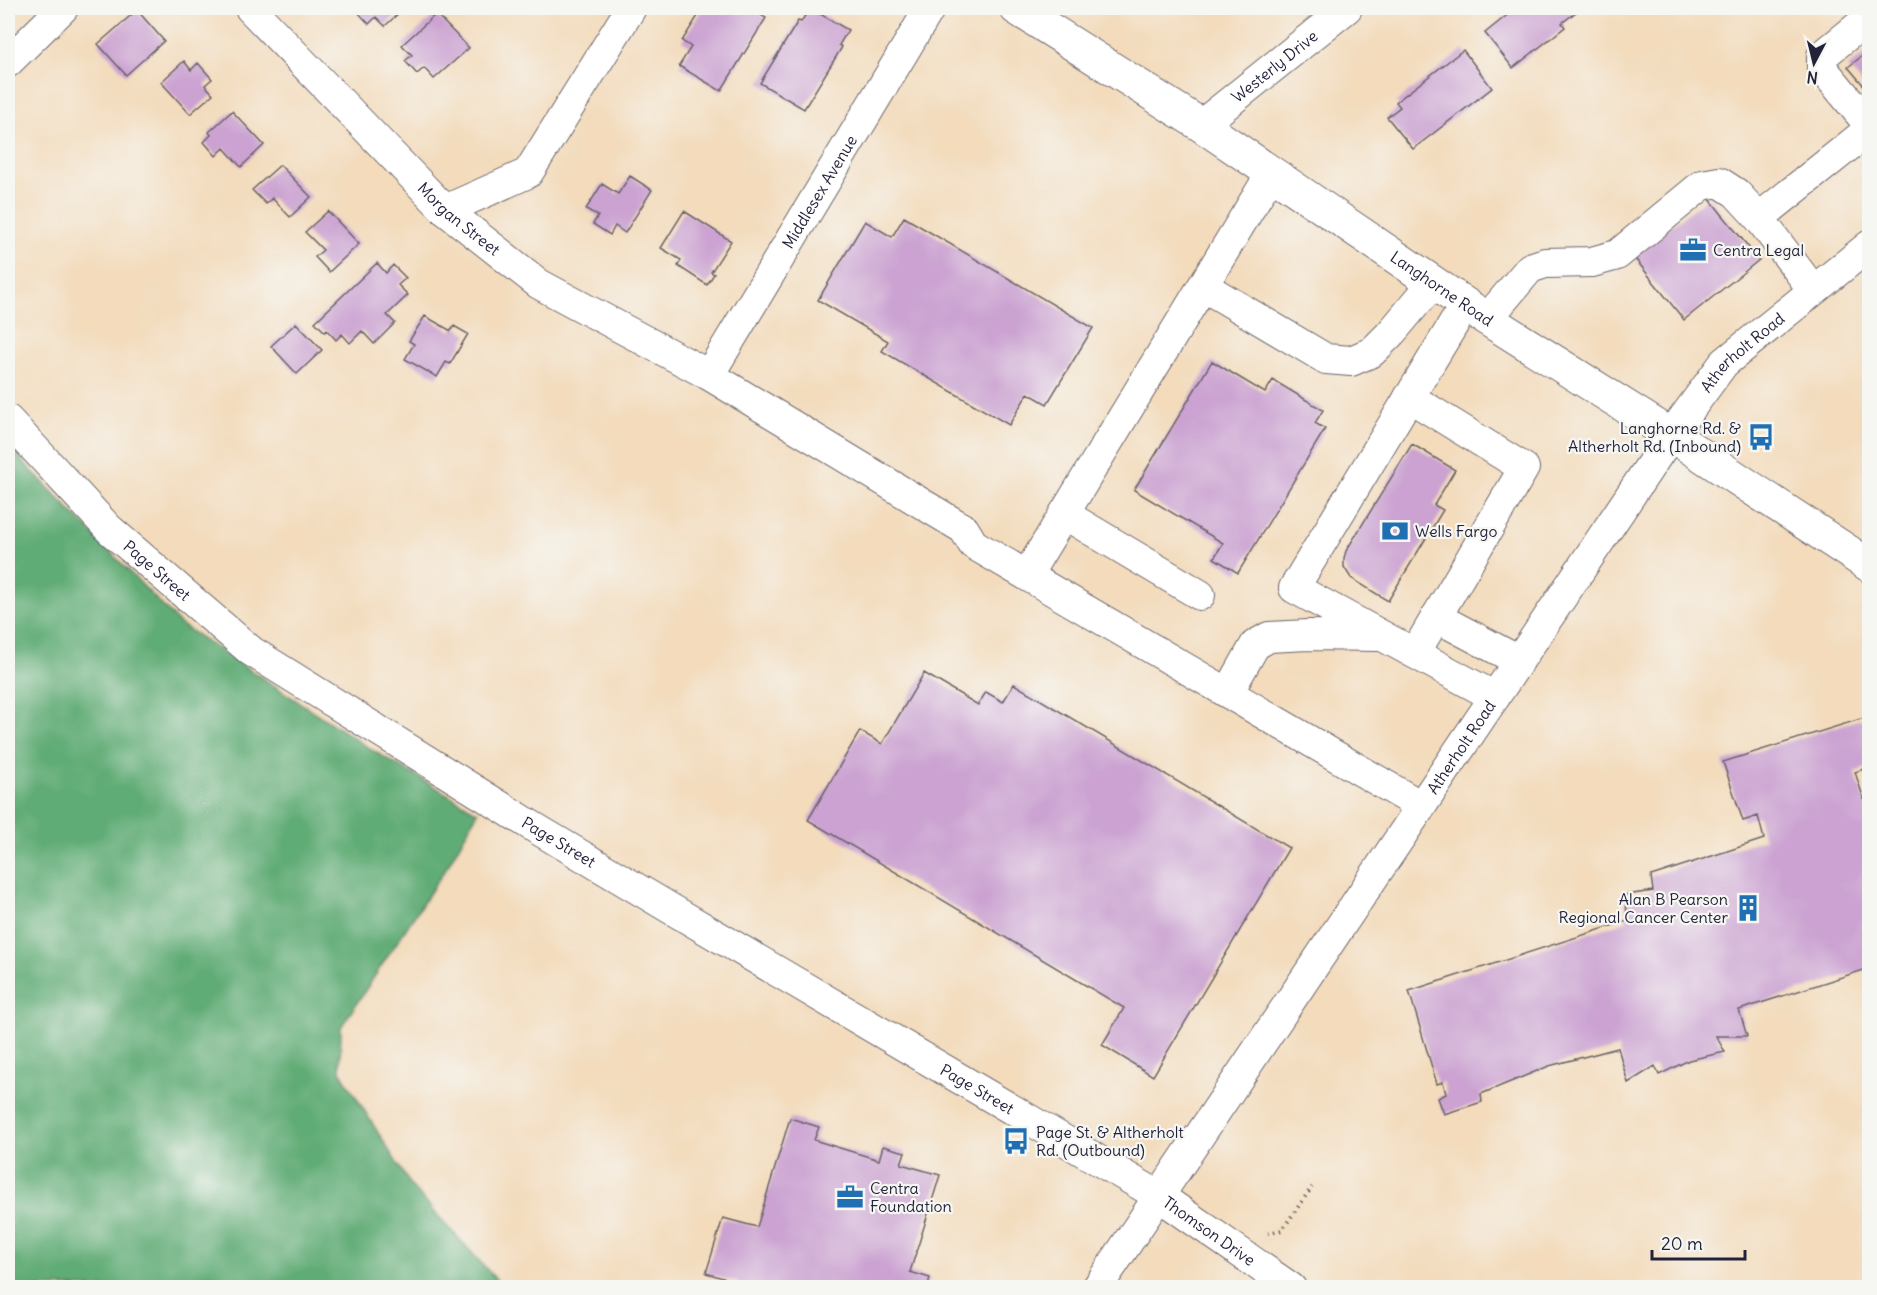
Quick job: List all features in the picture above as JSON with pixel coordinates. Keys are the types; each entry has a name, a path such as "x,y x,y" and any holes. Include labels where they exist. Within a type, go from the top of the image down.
{"main road":[{"name":"Langhorne Road","path":"1016,8 1201,125 1476,312 1671,435 1869,566"}],"street":[{"path":"8,62 63,8"},
{"name":"Morgan Street","path":"250,8 445,210 539,284 709,375 964,529 973,544 1421,806"},
{"path":"445,210 528,173 631,8"},
{"name":"Middlesex Avenue","path":"709,375 930,8"},
{"name":"Westerly Drive","path":"1201,125 1347,8"},
{"path":"1759,218 1869,128 1821,68 1822,56 1869,17"},
{"path":"1027,575 1272,172"},
{"path":"1495,697 1294,588 1409,397 1476,312 1530,268 1545,263 1592,262 1617,255 1702,185 1719,182 1736,193 1759,218 1813,290"},
{"name":"Atherholt Road","path":"1097,1287 1671,435 1724,363 1869,245"},
{"path":"1203,286 1326,359 1350,361 1372,352 1434,283"},
{"path":"1409,397 1524,468 1415,653"},
{"name":"Page Street","path":"8,420 109,529 251,651 572,850 1159,1196"},
{"path":"1064,514 1200,595"},
{"path":"1437,617 1519,661"},
{"path":"1228,693 1255,645 1269,637 1383,636"},
{"name":"Thomson Drive","path":"1159,1196 1291,1287"}],"path":[{"path":"1264,1234 1282,1230 1312,1187"},
{"path":"8,1271 14,1287"}],"green space":[{"path":"8,446 180,624 372,750 478,812 448,865 341,1027 340,1071 411,1186 503,1287 8,1287"}],"building":[{"path":"359,8 404,8 385,26 376,17 369,24 356,10"},
{"path":"703,8 749,8 766,18 721,91 679,66 691,47 682,41"},
{"path":"810,8 848,30 839,45 842,47 804,109 760,83 798,21 801,22"},
{"path":"1516,8 1581,8 1562,23 1565,27 1513,68 1485,33"},
{"path":"137,10 164,41 126,75 98,44"},
{"path":"436,14 469,48 434,79 424,68 417,74 405,61 412,55 402,45"},
{"path":"1463,50 1492,88 1413,149 1387,117 1400,107 1396,102"},
{"path":"1870,50 1870,93 1848,67"},
{"path":"184,61 191,70 198,63 212,79 205,85 213,94 190,114 161,82"},
{"path":"232,111 264,145 241,167 224,148 216,156 204,142 211,135 209,132"},
{"path":"280,165 311,197 290,217 272,198 266,204 252,190"},
{"path":"630,176 652,190 625,233 615,226 610,235 593,224 598,216 586,209 602,184 618,194"},
{"path":"1708,197 1759,260 1684,320 1633,256"},
{"path":"328,211 359,244 329,272 315,257 323,250 305,232"},
{"path":"684,211 731,241 711,272 714,274 707,285 678,266 681,260 661,248"},
{"path":"904,217 1093,328 1047,404 1028,393 1009,425 882,351 888,341 818,300 865,221 892,237"},
{"path":"377,263 386,273 393,265 406,278 398,285 408,295 387,315 395,323 374,344 362,331 350,343 342,334 336,340 315,322"},
{"path":"425,316 451,331 454,326 468,334 450,364 446,362 437,377 405,359 414,344 409,341"},
{"path":"296,323 322,350 297,374 271,346"},
{"path":"1212,361 1265,393 1273,380 1323,410 1315,423 1325,429 1238,573 1214,558 1223,543 1134,490"},
{"name":"Wells Fargo","path":"1412,444 1455,470 1434,505 1443,510 1388,601 1351,578 1344,567 1344,558 1346,551"},
{"path":"924,673 978,705 986,692 1003,702 1014,684 1289,848 1153,1076 1102,1045 1124,1008 808,820 860,731 882,744"},
{"name":"Alan B Pearson Regional Cancer Center","path":"1870,716 1870,767 1855,772 1870,818 1870,968 1739,1010 1747,1036 1716,1036 1725,1052 1689,1060 1659,1075 1655,1066 1628,1083 1618,1048 1549,1066 1481,1094 1482,1102 1444,1114 1438,1098 1446,1094 1443,1082 1437,1084 1409,991 1627,921 1626,895 1653,891 1651,876 1764,839 1758,816 1743,821 1723,762"},
{"name":"Centra Foundation","path":"790,1118 819,1127 814,1140 879,1160 883,1146 905,1152 901,1164 940,1175 910,1272 930,1278 927,1288 739,1288 740,1283 706,1273 723,1218 757,1227"}],"place":[{"name":"Centra Legal","path":"1693,250"},
{"name":"Langhorne Rd. & Altherholt Rd. (Inbound)","path":"1761,437"},
{"name":"Wells Fargo","path":"1395,531"},
{"name":"Alan B Pearson Regional Cancer Center","path":"1748,908"},
{"name":"Page St. & Altherholt Rd. (Outbound)","path":"1016,1141"},
{"name":"Centra Foundation","path":"850,1197"}]}
